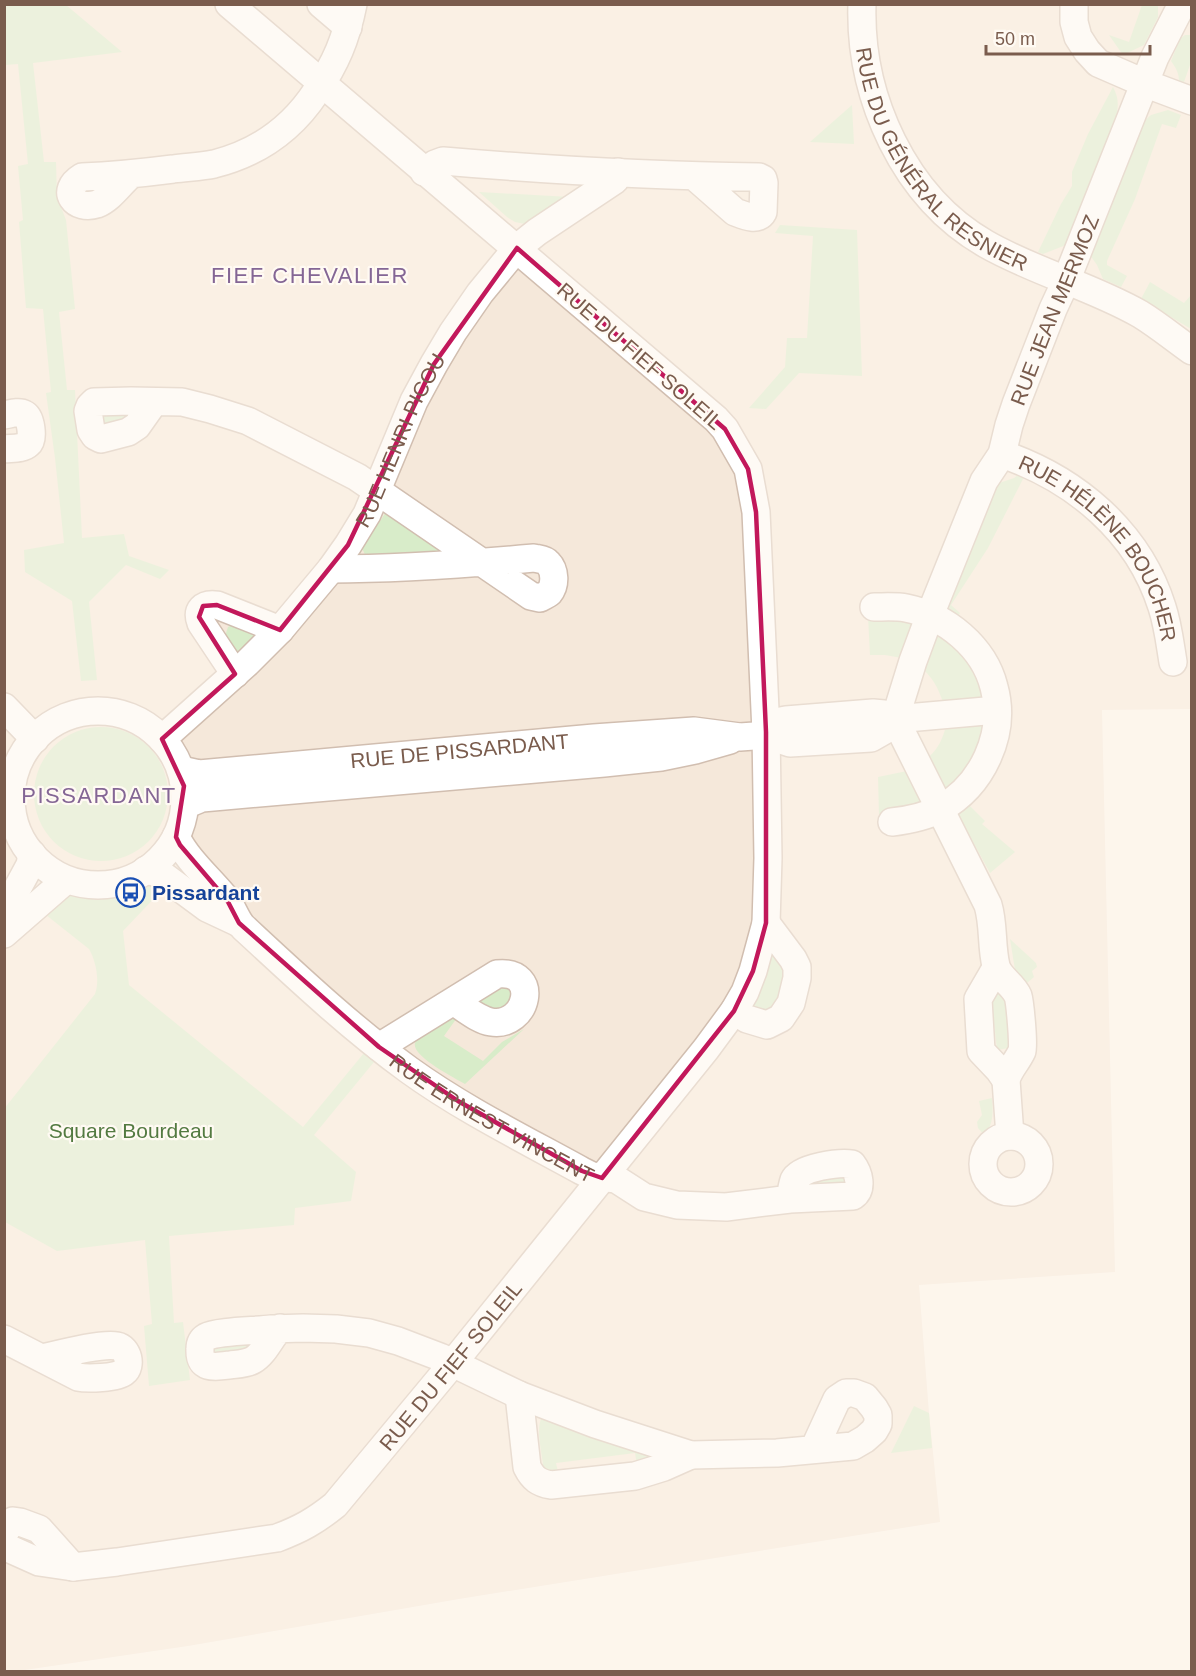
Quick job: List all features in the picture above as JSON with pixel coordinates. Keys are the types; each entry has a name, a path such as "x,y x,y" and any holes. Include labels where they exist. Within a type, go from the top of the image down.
{"street":[{"name":"RUE DU FIEF SOLEIL","path":"4,1544 39,1562 73,1567 117,1562 277,1538 300,1530 335,1505 453,1363 706,1049 745,992 766,923 768,858 753,734 756,512 748,469 740,454 716,418 229,4"},
{"path":"130,174 211,164 231,159 282,132 296,120 322,84 339,53 350,16 321,4"},
{"name":"RUE DU GÉNÉRAL RESNIER","path":"862,4 865,50 879,113 892,143 909,171 931,199 956,223 984,243 1035,269 1091,291 1140,315 1191,351"},
{"path":"1074,4 1074,22 1078,37 1086,51 1098,63 1191,101"},
{"name":"RUE JEAN MERMOZ","path":"895,719 930,615 984,481 1002,454 1008,425 1016,404 1144,83 1155,57 1184,7"},
{"path":"424,171 443,161 694,176"},
{"name":"RUE HENRI PICOU","path":"162,739 280,630 331,569 367,514 414,401 434,364 480,293 516,248 615,180 618,172"},
{"path":"154,402 182,402 248,421 357,477 483,562 443,566 331,569"},
{"path":"4,415 22,412 26,415 29,419 31,442 26,446 4,449"},
{"name":"RUE HÉLÈNE BOUCHER","path":"1002,454 1026,462 1083,496 1099,508 1123,533 1156,589 1167,628 1173,662"},
{"path":"235,674 201,623 199,617 203,606 217,605 280,630"},
{"path":"874,607 904,607 930,615 952,627 971,645 988,671 994,687 997,710 992,745 979,775 963,793 939,809 917,818 892,822"},
{"path":"4,707 35,739"},
{"path":"753,734 776,722 786,720 873,713 884,714 895,719 997,710"},
{"path":"90,711 127,716 144,724 162,739 171,750 181,770 185,805 182,823 176,837 166,852 146,870 113,884 95,885 66,879 45,867 32,854 9,817 12,800 9,783 24,754 35,739 49,727 69,716 90,711"},
{"path":"895,719 988,905 996,968 1019,997 1023,1047 1006,1080 1010,1136"},
{"name":"RUE DE PISSARDANT","path":"181,770 199,774 694,731 753,734"},
{"name":"RUE DE PISSARDANT","path":"185,805 202,798 661,757 753,734"},
{"name":"RUE ERNEST VINCENT","path":"176,837 185,852 227,900 239,923"},
{"path":"4,913 30,865 32,854"},
{"name":"RUE ERNEST VINCENT","path":"146,870 161,874 207,908 239,923 324,1001 379,1047 424,1080 496,1124 582,1171 592,1176 616,1179 644,1197 677,1205 726,1207 790,1199"},
{"path":"4,934 66,879"},
{"path":"734,1011 747,1019 767,1025 782,1018 791,1003 797,968 793,959 766,923"},
{"path":"996,968 978,999 981,1051 1006,1080"},
{"path":"379,1047 454,1002"},
{"path":"280,1329 336,1329 369,1333 398,1341 453,1363 519,1395 595,1424 691,1455 777,1453 814,1449"},
{"path":"4,1339 43,1358"},
{"path":"519,1395 527,1467 532,1477 541,1483 551,1485 635,1476 691,1455"},
{"path":"4,1534 13,1521 39,1529 73,1567"}],"highlighted area":[{"path":"517,248 725,429 748,469 756,512 766,732 766,923 753,971 734,1011 602,1178 582,1171 458,1101 379,1047 239,923 227,900 180,845 176,837 184,786 162,739 235,674 199,617 203,606 217,605 280,630 348,545 434,364"}],"shaded area":[{"path":"5,5 1191,5 1191,709 1102,710 1115,1272 919,1285 940,1522 459,1599 188,1646 5,1672"}],"green space":[{"path":"4,5 66,5 122,52 33,63 44,162 56,162 57,197 66,220 75,309 59,312 67,390 75,390 82,538 124,534 129,556 169,570 160,579 126,565 89,602 97,680 81,681 72,601 25,572 24,550 64,543 46,393 51,392 43,309 26,308 19,222 23,220 18,166 28,164 18,64 5,65"},
{"path":"1142,5 1158,5 1158,17 1144,45 1123,55 1109,35 1129,42"},
{"path":"1185,35 1191,35 1191,62 1184,82 1179,81 1177,71 1171,61 1180,39"},
{"path":"1113,87 1118,104 1115,122 1066,245 1043,254 1038,252 1072,186 1072,172 1088,134"},
{"path":"852,105 854,144 810,142"},
{"path":"1168,110 1181,115 1176,128 1162,124 1135,199 1107,261 1107,265 1127,276 1121,287 1103,279 1090,255 1141,124 1151,115"},
{"path":"479,192 570,197 530,225 515,222 507,217"},
{"path":"780,225 857,230 862,376 799,373 766,409 749,408 785,367 787,338 807,338 813,236 775,233"},
{"path":"1150,282 1184,303 1192,294 1191,329 1141,299"},
{"path":"104,413 137,414 104,430 98,416"},
{"path":"1022,472 1025,475 988,548 951,605 960,613 955,620 943,612 996,484 1014,478"},
{"path":"386,512 445,550 441,554 366,557 362,548"},
{"path":"868,616 918,619 902,658 870,655"},
{"path":"232,625 253,631 253,641 243,651 234,651 225,636 228,627"},
{"path":"936,627 965,651 987,700 944,705 934,683 918,665"},
{"path":"947,723 986,726 980,755 943,797 924,761 939,745"},
{"path":"101,727 127,732 149,746 163,768 168,794 163,820 149,842 127,856 101,861 75,856 53,842 39,820 34,794 39,768 53,746 75,732"},
{"path":"907,771 925,807 911,812 879,815 878,777"},
{"path":"965,801 985,821 982,824 1015,852 990,873 955,809"},
{"name":"Square Bourdeau","path":"152,879 161,891 123,931 129,985 303,1127 364,1053 374,1062 314,1135 356,1172 351,1201 295,1208 294,1225 169,1236 174,1323 183,1322 190,1380 149,1386 144,1326 152,1324 145,1240 57,1251 5,1222 4,1109 95,994 96,989 94,959 89,949 41,911 66,889 81,896 120,893"},
{"path":"1010,939 1036,963 1037,967 1032,971 1034,977 1027,983 1015,970"},
{"path":"773,955 779,955 788,969 775,1008 768,1013 756,1010 753,1000"},
{"path":"499,982 514,989 504,1013 478,1005 478,998"},
{"path":"1004,991 1009,1048 997,1050 991,994"},
{"path":"459,1015 444,1036 483,1061 502,1042 524,1029 465,1084 426,1060 416,1048 415,1043 419,1037"},
{"path":"992,1098 993,1113 984,1135 978,1128 977,1122 982,1115 979,1101"},
{"path":"841,1170 850,1185 806,1192 801,1181"},
{"path":"263,1334 256,1349 213,1356 211,1344"},
{"path":"914,1406 929,1413 932,1448 891,1453"},
{"path":"542,1417 649,1452 649,1458 638,1471 635,1453 556,1463 560,1480 544,1472 539,1436"}],"place":[{"name":"Pissardant","path":"131,892"}],"district":[{"name":"FIEF CHEVALIER","path":"310,275"},
{"name":"PISSARDANT","path":"99,795"}]}
